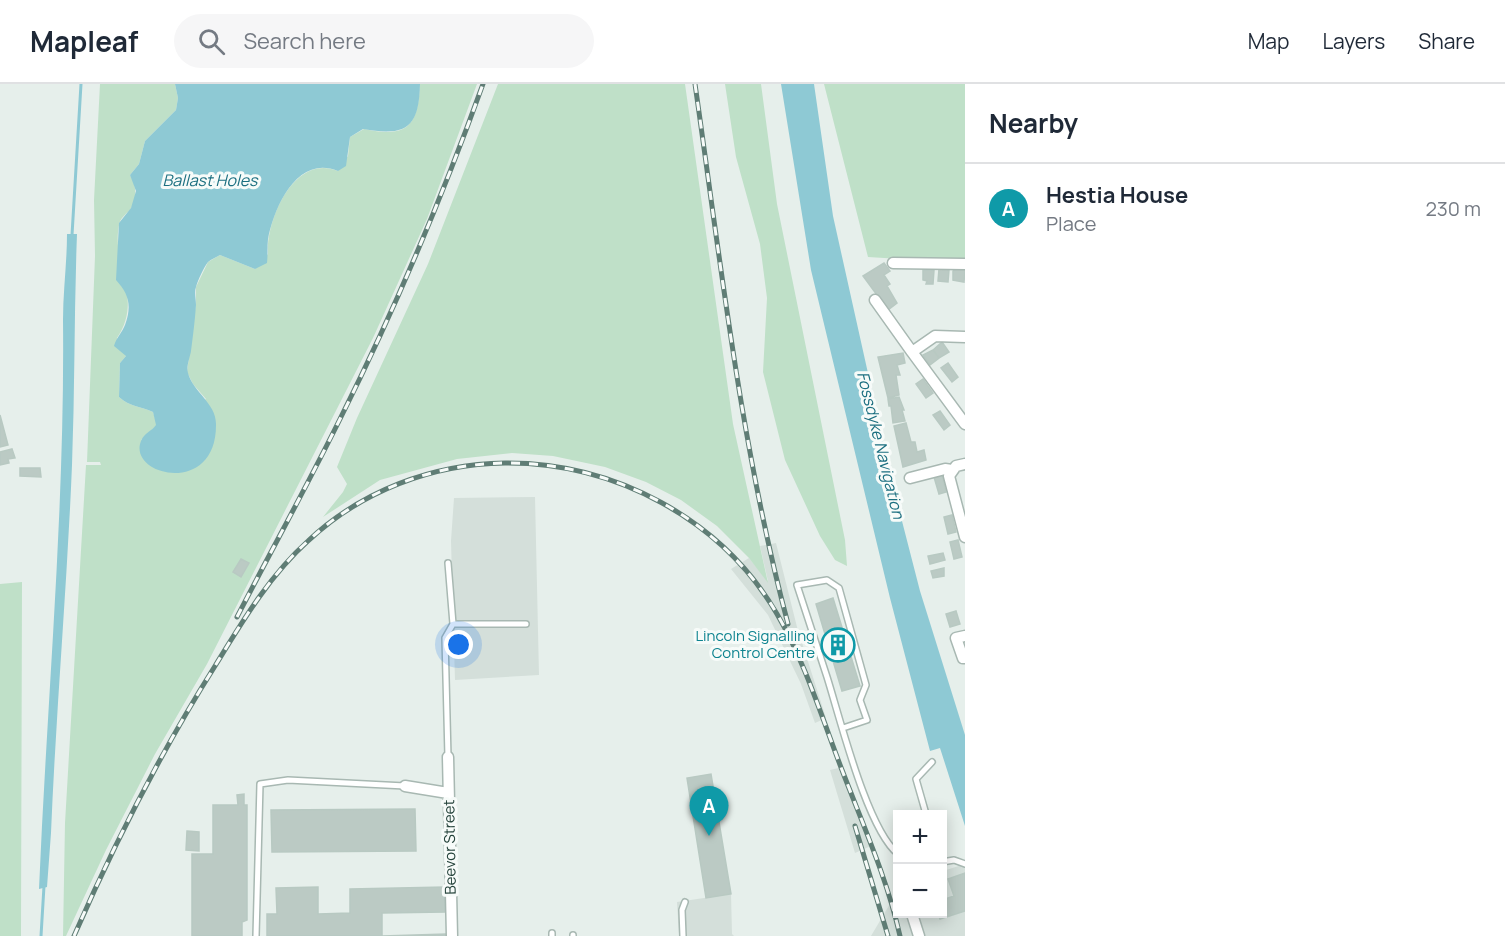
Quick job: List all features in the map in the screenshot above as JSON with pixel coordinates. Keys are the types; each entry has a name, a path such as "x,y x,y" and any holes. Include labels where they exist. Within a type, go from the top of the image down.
{"street":[{"path":"893,263 965,264"},
{"path":"875,300 912,352 961,410 965,424"},
{"path":"912,352 935,336 965,337"},
{"path":"965,464 956,466 949,476 965,537"},
{"path":"910,478 945,469 952,470"},
{"path":"965,636 956,638 963,658 965,658"},
{"name":"Beevor Street","path":"448,757 452,936"},
{"path":"405,786 448,793"},
{"path":"913,918 920,936"}],"lane":[{"path":"448,563 453,624 445,638 448,757"},
{"path":"843,728 867,720 860,700 866,685 839,588 827,580 797,585 843,728 863,789 880,832 893,850"},
{"path":"453,624 526,624"},
{"path":"925,810 916,779 932,762"},
{"path":"256,936 260,784 288,780 405,786"},
{"path":"947,861 954,860 965,864"},
{"path":"683,936 686,922 680,910 685,902"}],"shaded area":[{"path":"535,497 539,675 455,680 451,541 454,498"},
{"path":"776,543 797,627 826,718 815,723 801,684 768,615 731,569 749,558 768,581 760,546"},
{"path":"843,767 873,845 855,853 830,770"},
{"path":"965,864 965,936 871,936 893,899 893,918 947,918 947,870"},
{"path":"731,894 732,934 734,936 679,936 677,902"}],"green space":[{"path":"100,84 175,84 178,98 176,110 145,141 139,164 130,175 135,188 134,201 119,225 119,254 128,309 125,323 117,338 126,356 120,363 119,397 131,405 153,412 157,425 141,440 206,399 193,384 187,372 196,287 208,262 220,255 255,269 268,254 272,224 278,208 296,180 308,172 322,168 338,171 348,156 350,137 364,129 391,132 407,126 413,120 419,99 420,84 477,84 427,219 373,338 207,664 155,754 106,850 66,936 63,936 65,823 86,465 101,465 100,462 87,462 95,256 94,200"},
{"path":"498,84 685,84 733,424 768,583 749,558 717,526 681,500 646,482 605,467 553,456 512,453 457,459 380,480 323,517 347,484 337,467 428,264"},
{"path":"725,84 761,84 777,204 845,540 847,566 835,560 820,536 785,460 763,372 767,298 760,244 736,157"},
{"path":"824,84 965,84 965,263 868,257"},
{"path":"22,582 21,936 0,936 0,584"}],"water":[{"name":"Ballast Holes","path":"175,84 420,84 417,110 408,126 390,131 363,129 350,137 346,166 338,171 323,168 311,170 299,177 290,187 282,199 271,226 267,263 255,269 220,255 206,264 195,289 196,305 188,371 194,386 212,410 216,424 212,447 203,462 189,471 174,473 159,470 147,463 140,453 142,438 156,425 153,412 131,405 119,397 120,363 126,356 114,346 125,325 129,306 124,290 116,280 119,223 131,208 136,191 130,175 139,164 145,141 176,110 178,98"},
{"name":"Fossdyke Navigation","path":"781,84 814,84 833,216 894,490 920,591 965,735 965,826 940,748 930,751 890,598 811,270"},
{"path":"67,234 77,234 72,465 47,887 39,889 58,533"}],"building":[{"path":"884,263 890,271 884,275 890,284 887,286 897,303 888,310 863,276"},
{"path":"939,269 949,270 948,282 938,281"},
{"path":"923,270 934,270 933,284 926,284 927,281 923,280"},
{"path":"965,270 964,282 953,280 953,271"},
{"path":"942,342 949,352 939,358 933,350"},
{"path":"933,350 939,358 930,365 923,355"},
{"path":"903,353 905,363 897,365 900,375 896,375 899,395 888,398 878,357"},
{"path":"948,363 958,377 952,382 941,368"},
{"path":"923,379 933,393 926,398 916,384"},
{"path":"899,397 905,421 893,423 888,399"},
{"path":"940,411 950,425 944,430 933,415"},
{"path":"0,415 8,445 0,447"},
{"path":"906,423 911,442 915,442 917,452 924,450 926,460 903,467 894,426"},
{"path":"12,449 15,458 8,459 9,463 0,465 0,452"},
{"path":"20,468 40,468 41,477 20,476"},
{"path":"942,475 946,492 939,494 934,477"},
{"path":"952,515 956,532 948,534 944,517"},
{"path":"958,540 962,557 954,559 950,542"},
{"path":"943,553 945,560 930,564 928,556"},
{"path":"241,559 249,563 241,577 233,572"},
{"path":"944,568 944,576 933,578 931,571"},
{"name":"Lincoln Signalling Control Centre","path":"833,598 860,686 842,691 816,604"},
{"path":"956,611 960,624 950,627 946,614"},
{"path":"711,774 731,894 706,898 687,778"},
{"path":"244,794 244,805 247,805 247,920 242,922 242,936 192,936 192,854 213,854 213,805 238,805 237,795"},
{"path":"415,809 416,851 272,852 271,810"},
{"path":"187,831 199,832 199,851 186,850"},
{"path":"965,873 965,911 947,917 947,898 954,896 948,879"},
{"path":"318,887 318,914 350,913 350,889 445,887 445,912 382,913 382,936 267,936 267,914 277,914 276,888"},
{"path":"446,934 446,936 382,936"}],"waterway":[{"path":"72,235 81,84"},
{"path":"41,936 44,886"}],"railway":[{"path":"237,617 327,444 398,296 434,212 483,84"},
{"path":"695,84 723,288 745,423 757,490 788,624"},
{"path":"74,936 122,832 157,764 246,616 281,569 329,523 374,495 425,475 451,469 505,463 546,465 586,473 624,485 661,502 696,524 727,550 754,580 777,614 805,671 881,872 900,936"},
{"path":"855,826 888,936"}],"place":[{"name":"Lincoln Signalling Control Centre","path":"838,645"},
{"name":"Hestia House","path":"709,836"}]}
